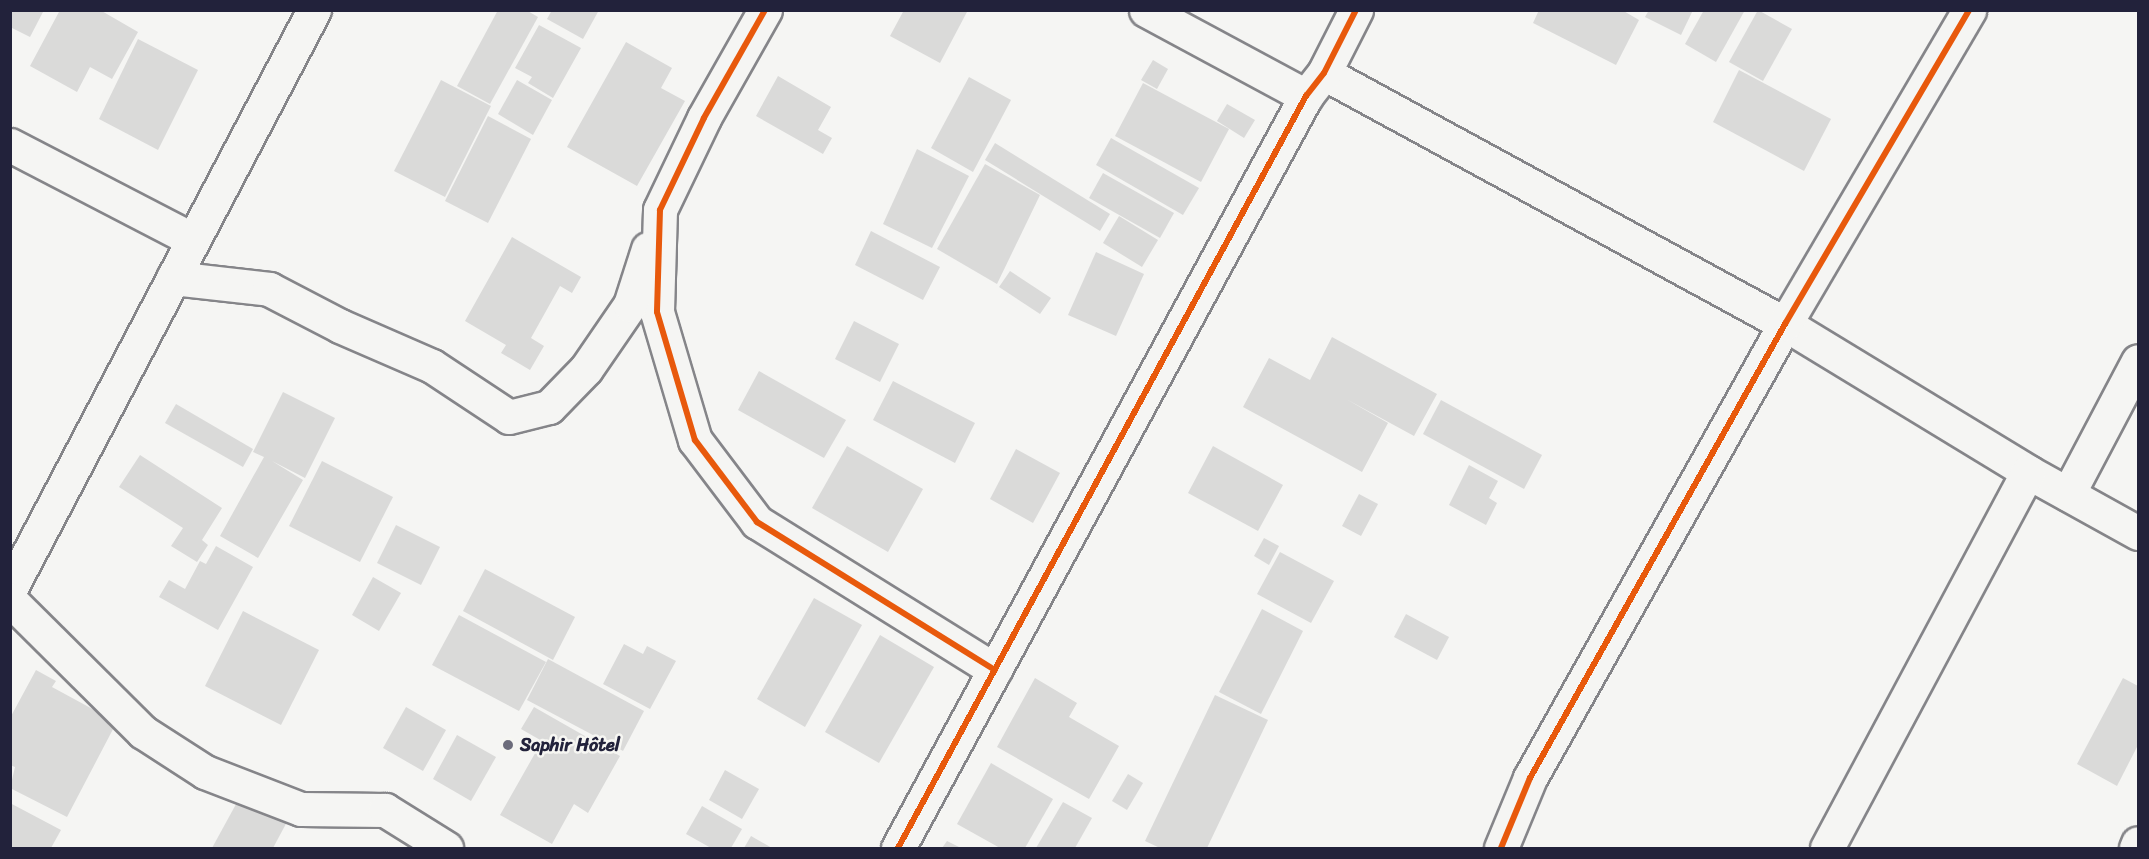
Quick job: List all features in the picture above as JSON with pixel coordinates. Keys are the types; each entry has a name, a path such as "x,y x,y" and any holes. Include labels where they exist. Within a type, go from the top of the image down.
{"street":[{"path":"10,590 314,10"},
{"path":"174,278 269,289 340,326 432,366 509,417 549,407 586,369 630,305 660,210 704,118 765,10"},
{"path":"1146,10 1315,84 1785,324 2028,472 2139,533"},
{"path":"898,849 1356,10"},
{"path":"1501,849 1530,778 1785,324 1969,10"},
{"path":"10,145 193,240"},
{"path":"660,210 657,312 694,440 757,522 995,670"},
{"path":"2068,494 2139,362"},
{"path":"1827,849 2028,472"},
{"path":"10,600 143,732 205,772 301,809 386,810 446,849"},
{"path":"2136,849 2139,843"}],"building":[{"path":"10,10 44,10 30,37 10,27"},
{"path":"60,10 100,10 138,32 112,79 90,67 77,92 30,66"},
{"path":"498,10 526,10 538,17 490,104 457,86"},
{"path":"552,10 599,10 583,39 547,19"},
{"path":"904,10 968,10 940,63 890,36"},
{"path":"1539,10 1622,10 1639,20 1616,65 1533,23"},
{"path":"1649,10 1693,10 1681,35 1645,17"},
{"path":"1704,10 1745,10 1716,62 1685,44"},
{"path":"1758,10 1792,29 1763,81 1729,62"},
{"path":"539,25 581,48 553,98 528,83 532,77 515,68"},
{"path":"138,39 198,70 158,150 99,119"},
{"path":"626,42 672,68 661,88 685,101 637,186 567,147"},
{"path":"1153,60 1168,69 1157,89 1141,80"},
{"path":"1739,70 1831,119 1804,171 1713,122"},
{"path":"778,76 831,107 818,130 832,138 823,154 756,116"},
{"path":"969,77 1011,100 973,172 931,148"},
{"path":"441,80 491,106 445,197 394,171"},
{"path":"517,80 552,100 533,135 498,114"},
{"path":"1143,83 1229,129 1201,182 1115,136"},
{"path":"1227,104 1255,120 1244,138 1217,121"},
{"path":"488,116 531,139 488,223 445,201"},
{"path":"1111,138 1199,188 1183,215 1096,165"},
{"path":"995,143 1110,214 1100,231 985,160"},
{"path":"917,149 969,176 932,248 883,224"},
{"path":"985,164 1040,195 997,284 937,249"},
{"path":"1103,173 1174,213 1160,238 1089,198"},
{"path":"1119,216 1158,240 1142,267 1103,243"},
{"path":"871,231 940,267 923,300 855,265"},
{"path":"512,237 581,277 572,293 560,286 531,338 544,346 530,370 501,353 506,345 465,321"},
{"path":"1096,252 1144,274 1116,336 1068,315"},
{"path":"1010,271 1051,298 1040,314 999,287"},
{"path":"854,321 899,344 880,382 835,359"},
{"path":"1332,337 1437,394 1414,436 1346,399 1388,423 1362,472 1243,407 1269,358 1310,380"},
{"path":"759,371 846,420 824,458 738,410"},
{"path":"893,381 975,423 955,463 873,420"},
{"path":"283,392 335,418 305,478 272,461 303,480 258,558 220,536 264,457 253,452"},
{"path":"1441,400 1542,455 1524,489 1423,434"},
{"path":"176,404 253,449 243,467 165,423"},
{"path":"847,446 923,489 888,552 812,508"},
{"path":"1213,446 1283,485 1258,531 1188,493"},
{"path":"1016,449 1060,473 1033,523 990,499"},
{"path":"140,455 222,508 202,540 208,545 197,562 171,546 183,528 119,487"},
{"path":"322,461 393,497 360,562 289,526"},
{"path":"1469,465 1498,481 1489,498 1497,503 1486,525 1449,505"},
{"path":"1359,494 1378,504 1361,536 1342,526"},
{"path":"396,525 440,547 421,585 377,563"},
{"path":"1264,538 1279,546 1269,565 1254,556"},
{"path":"216,546 253,567 218,630 159,597 169,580 185,589 200,561 206,564"},
{"path":"1280,552 1334,581 1311,623 1257,594"},
{"path":"485,569 575,617 553,660 463,611"},
{"path":"373,577 401,593 379,631 352,615"},
{"path":"814,598 862,625 805,727 757,699"},
{"path":"1262,609 1303,631 1261,714 1219,692"},
{"path":"243,611 319,650 281,725 205,686"},
{"path":"1406,614 1449,637 1437,660 1394,637"},
{"path":"459,615 546,662 519,711 432,665"},
{"path":"880,635 934,667 879,763 825,732"},
{"path":"624,644 643,654 647,646 676,661 650,709 603,684"},
{"path":"548,659 644,711 623,751 527,700"},
{"path":"36,670 56,681 52,687 98,712 104,702 122,712 67,817 10,788 15,767 10,765 10,718"},
{"path":"1035,678 1077,703 1069,717 1119,746 1089,799 997,747"},
{"path":"2123,678 2138,686 2138,745 2117,786 2077,764"},
{"path":"1215,695 1268,720 1207,848 1160,848 1145,841"},
{"path":"406,707 446,730 423,771 383,748"},
{"path":"534,707 620,756 588,813 574,804 552,844 500,815 542,741 521,729"},
{"path":"457,735 496,757 471,801 433,779"},
{"path":"991,763 1053,799 1025,848 1000,848 957,824"},
{"path":"725,770 759,789 742,819 709,800"},
{"path":"1128,774 1143,783 1127,810 1112,801"},
{"path":"241,795 288,820 273,848 212,848"},
{"path":"1063,802 1092,818 1075,848 1036,848"},
{"path":"10,803 61,830 51,848 10,848"},
{"path":"702,806 742,829 731,848 711,848 686,834"},
{"path":"751,836 772,848 744,848"},
{"path":"947,841 961,848 942,848"}],"cycle path":[{"path":"765,10 704,118 660,210 657,312 695,440 757,522 995,670"},
{"path":"898,848 1306,96 1324,73 1356,10"},
{"path":"1501,848 1530,778 1785,324 1969,10"}],"place":[{"name":"Saphir Hôtel","path":"508,745"}]}
